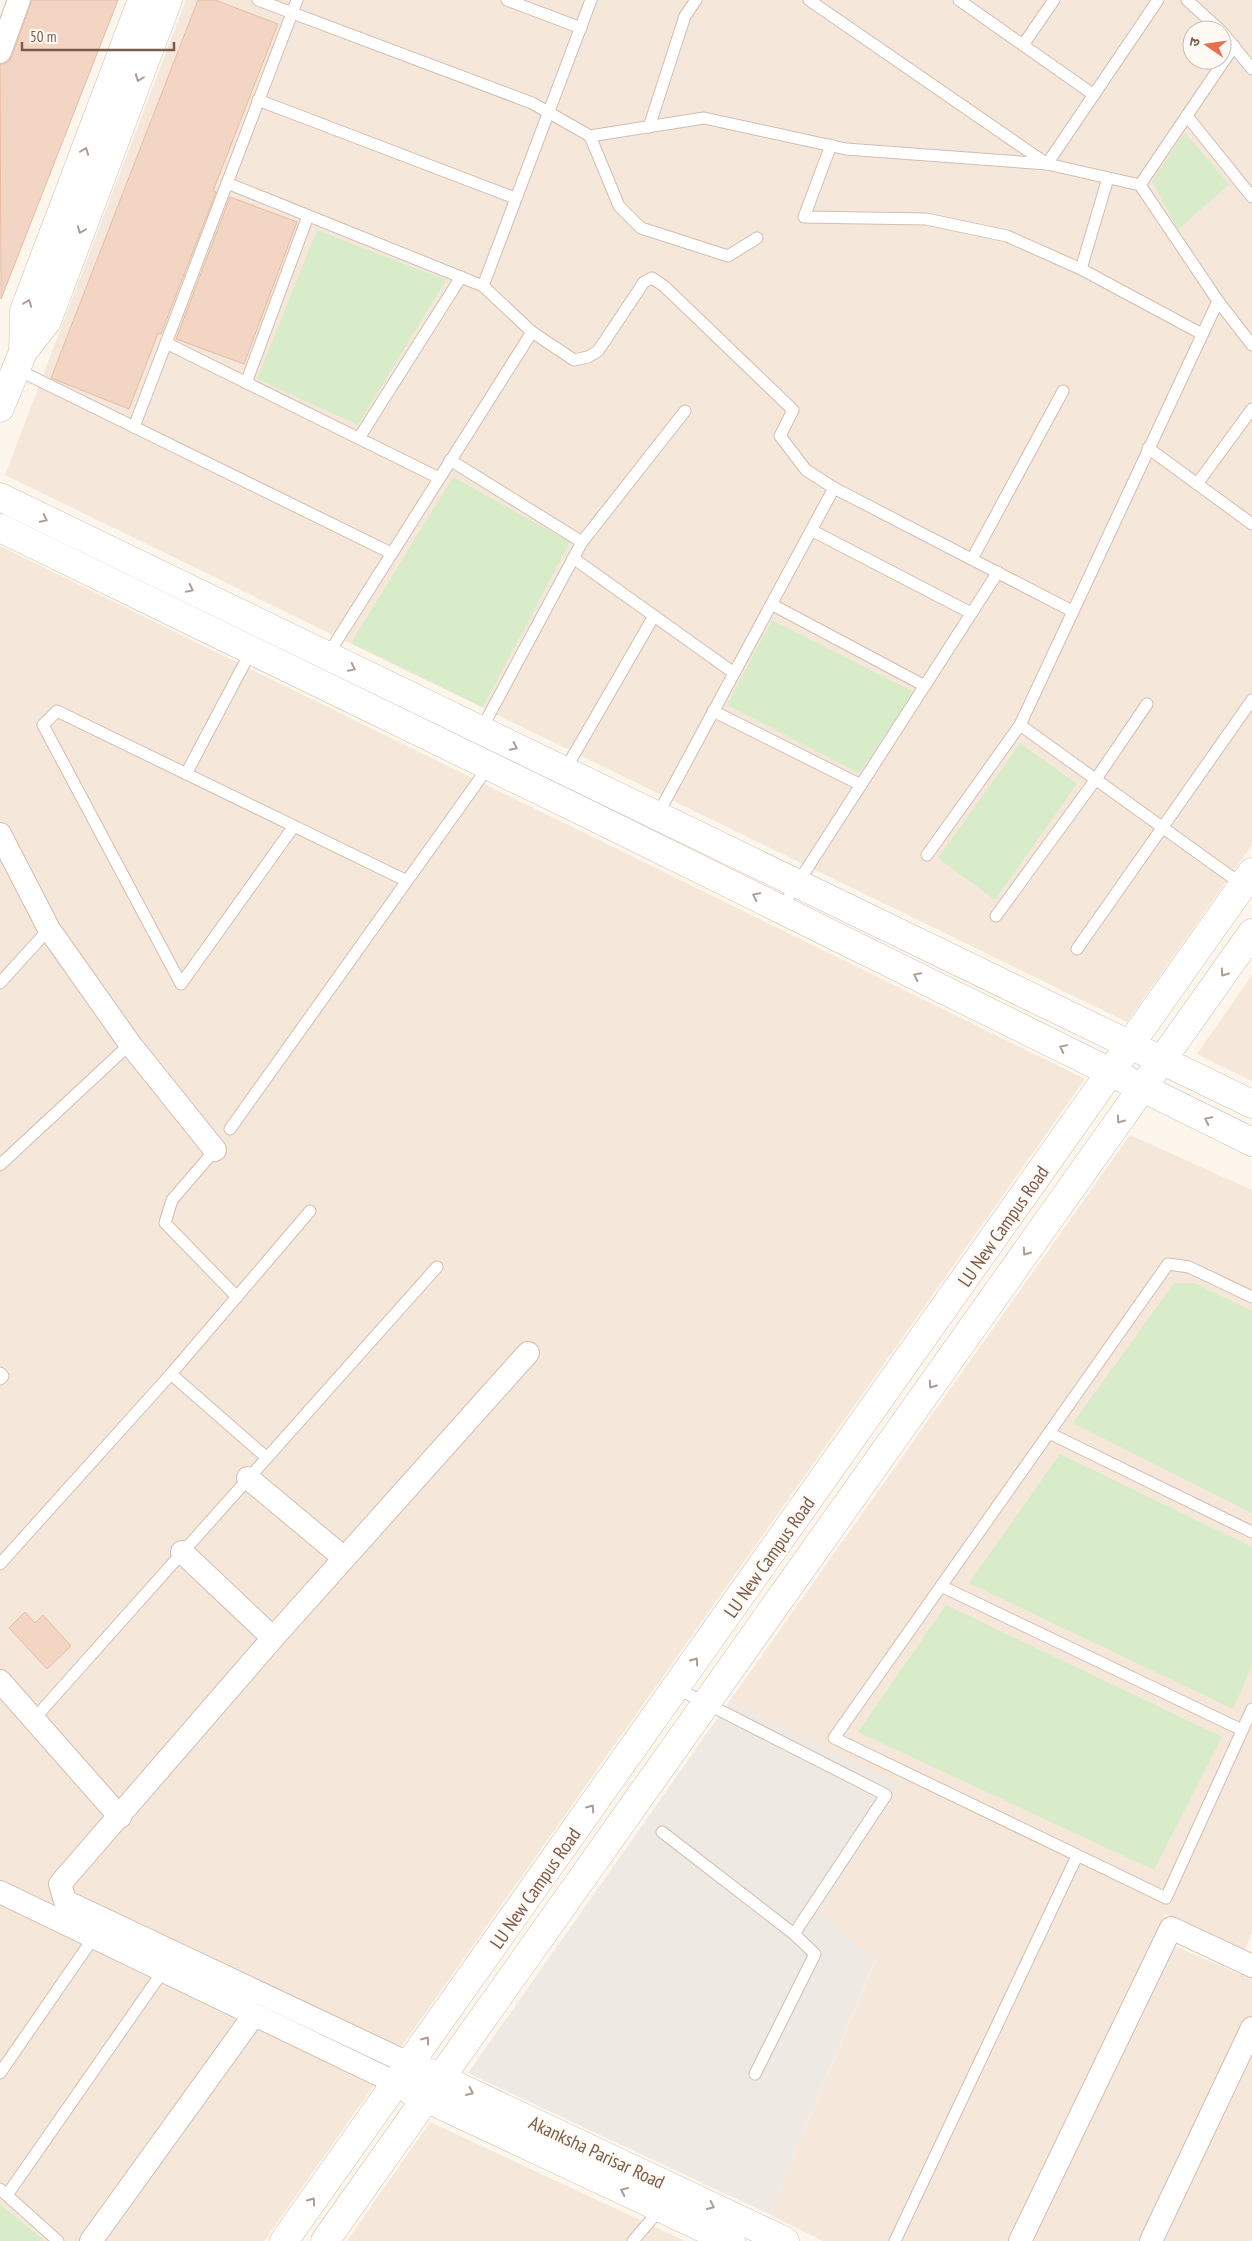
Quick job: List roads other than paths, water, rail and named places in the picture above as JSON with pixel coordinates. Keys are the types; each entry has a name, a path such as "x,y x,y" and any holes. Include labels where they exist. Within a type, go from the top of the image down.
{"street":[{"path":"0,52 19,0"},
{"path":"19,360 24,312 142,0"},
{"path":"0,408 19,360 47,321 168,0"},
{"path":"0,497 1252,1104"},
{"path":"0,528 781,909 1252,1142"},
{"path":"526,784 553,765"},
{"path":"0,834 49,929 130,1044 215,1150"},
{"name":"LU New Campus Road","path":"284,2241 1130,1045 1249,883"},
{"name":"LU New Campus Road","path":"325,2241 1252,933"},
{"path":"403,2074 66,1901 60,1884 120,1817 273,1638 528,1353"},
{"path":"248,1478 344,1558"},
{"path":"182,1552 273,1638"},
{"path":"0,1681 120,1817"},
{"path":"0,1892 254,2015 403,2074"},
{"path":"1020,2241 1171,1928 1252,1966"},
{"path":"91,2241 254,2015"},
{"path":"1151,2241 1252,2028"},
{"name":"Akanksha Parisar Road","path":"403,2074 667,2198 785,2241"},
{"name":"Akanksha Parisar Road","path":"667,2198 731,2241"}],"lane":[{"path":"258,0 532,103 590,136 619,206 641,228 728,256 757,238"},
{"path":"134,427 297,0"},
{"path":"507,0 581,28"},
{"path":"483,286 592,0"},
{"path":"649,127 686,16 696,0"},
{"path":"808,0 1048,164"},
{"path":"959,0 1094,95"},
{"path":"1023,45 1054,0"},
{"path":"1048,164 1158,0"},
{"path":"1186,0 1209,20"},
{"path":"1232,44 1252,69"},
{"path":"1140,185 1234,46"},
{"path":"258,100 516,198"},
{"path":"1187,116 1252,197"},
{"path":"590,136 704,118 846,149 1048,164 1140,185 1218,301 1252,345"},
{"path":"831,145 804,217 926,219 1008,236 1081,270 1202,334"},
{"path":"1081,270 1108,178"},
{"path":"227,183 483,286 532,332 574,360 588,357 598,351 644,282 652,278 664,286 793,410 780,436 806,470 834,488 1072,611"},
{"path":"246,383 308,216"},
{"path":"359,438 461,278"},
{"path":"927,855 1020,725 1218,301"},
{"path":"326,656 532,332"},
{"path":"166,343 439,478"},
{"path":"19,360 134,427 392,554"},
{"path":"972,559 1063,391"},
{"path":"481,730 582,542 684,411"},
{"path":"1197,484 1250,414"},
{"path":"1148,448 1252,524"},
{"path":"450,460 582,542"},
{"path":"656,816 834,488"},
{"path":"811,530 972,613"},
{"path":"574,558 734,673"},
{"path":"781,909 998,572"},
{"path":"771,604 925,686"},
{"path":"553,765 654,616"},
{"path":"186,774 251,650"},
{"path":"1077,949 1252,700"},
{"path":"996,916 1096,780 1147,704"},
{"path":"294,826 181,984 43,725 56,711 294,826 407,881"},
{"path":"713,711 861,785"},
{"path":"1020,725 1162,827 1249,883"},
{"path":"230,1129 489,766"},
{"path":"0,983 49,929"},
{"path":"0,1165 130,1044"},
{"path":"215,1150 172,1200 165,1223 237,1296"},
{"path":"0,1564 171,1374 310,1212"},
{"path":"1252,1297 1189,1267 1168,1264 834,1738 1166,1898 1252,1709"},
{"path":"34,1719 437,1267"},
{"path":"0,1373 3,1376 0,1379"},
{"path":"171,1374 267,1458"},
{"path":"1050,1433 1252,1532"},
{"path":"941,1586 1242,1730"},
{"path":"676,1688 706,1705 886,1795 794,1934"},
{"path":"662,1832 794,1934 815,1954 755,2074"},
{"path":"895,2241 1077,1856"},
{"path":"0,2072 94,1937"},
{"path":"58,2241 3,2192 163,1971"},
{"path":"634,2241 667,2198"}]}
